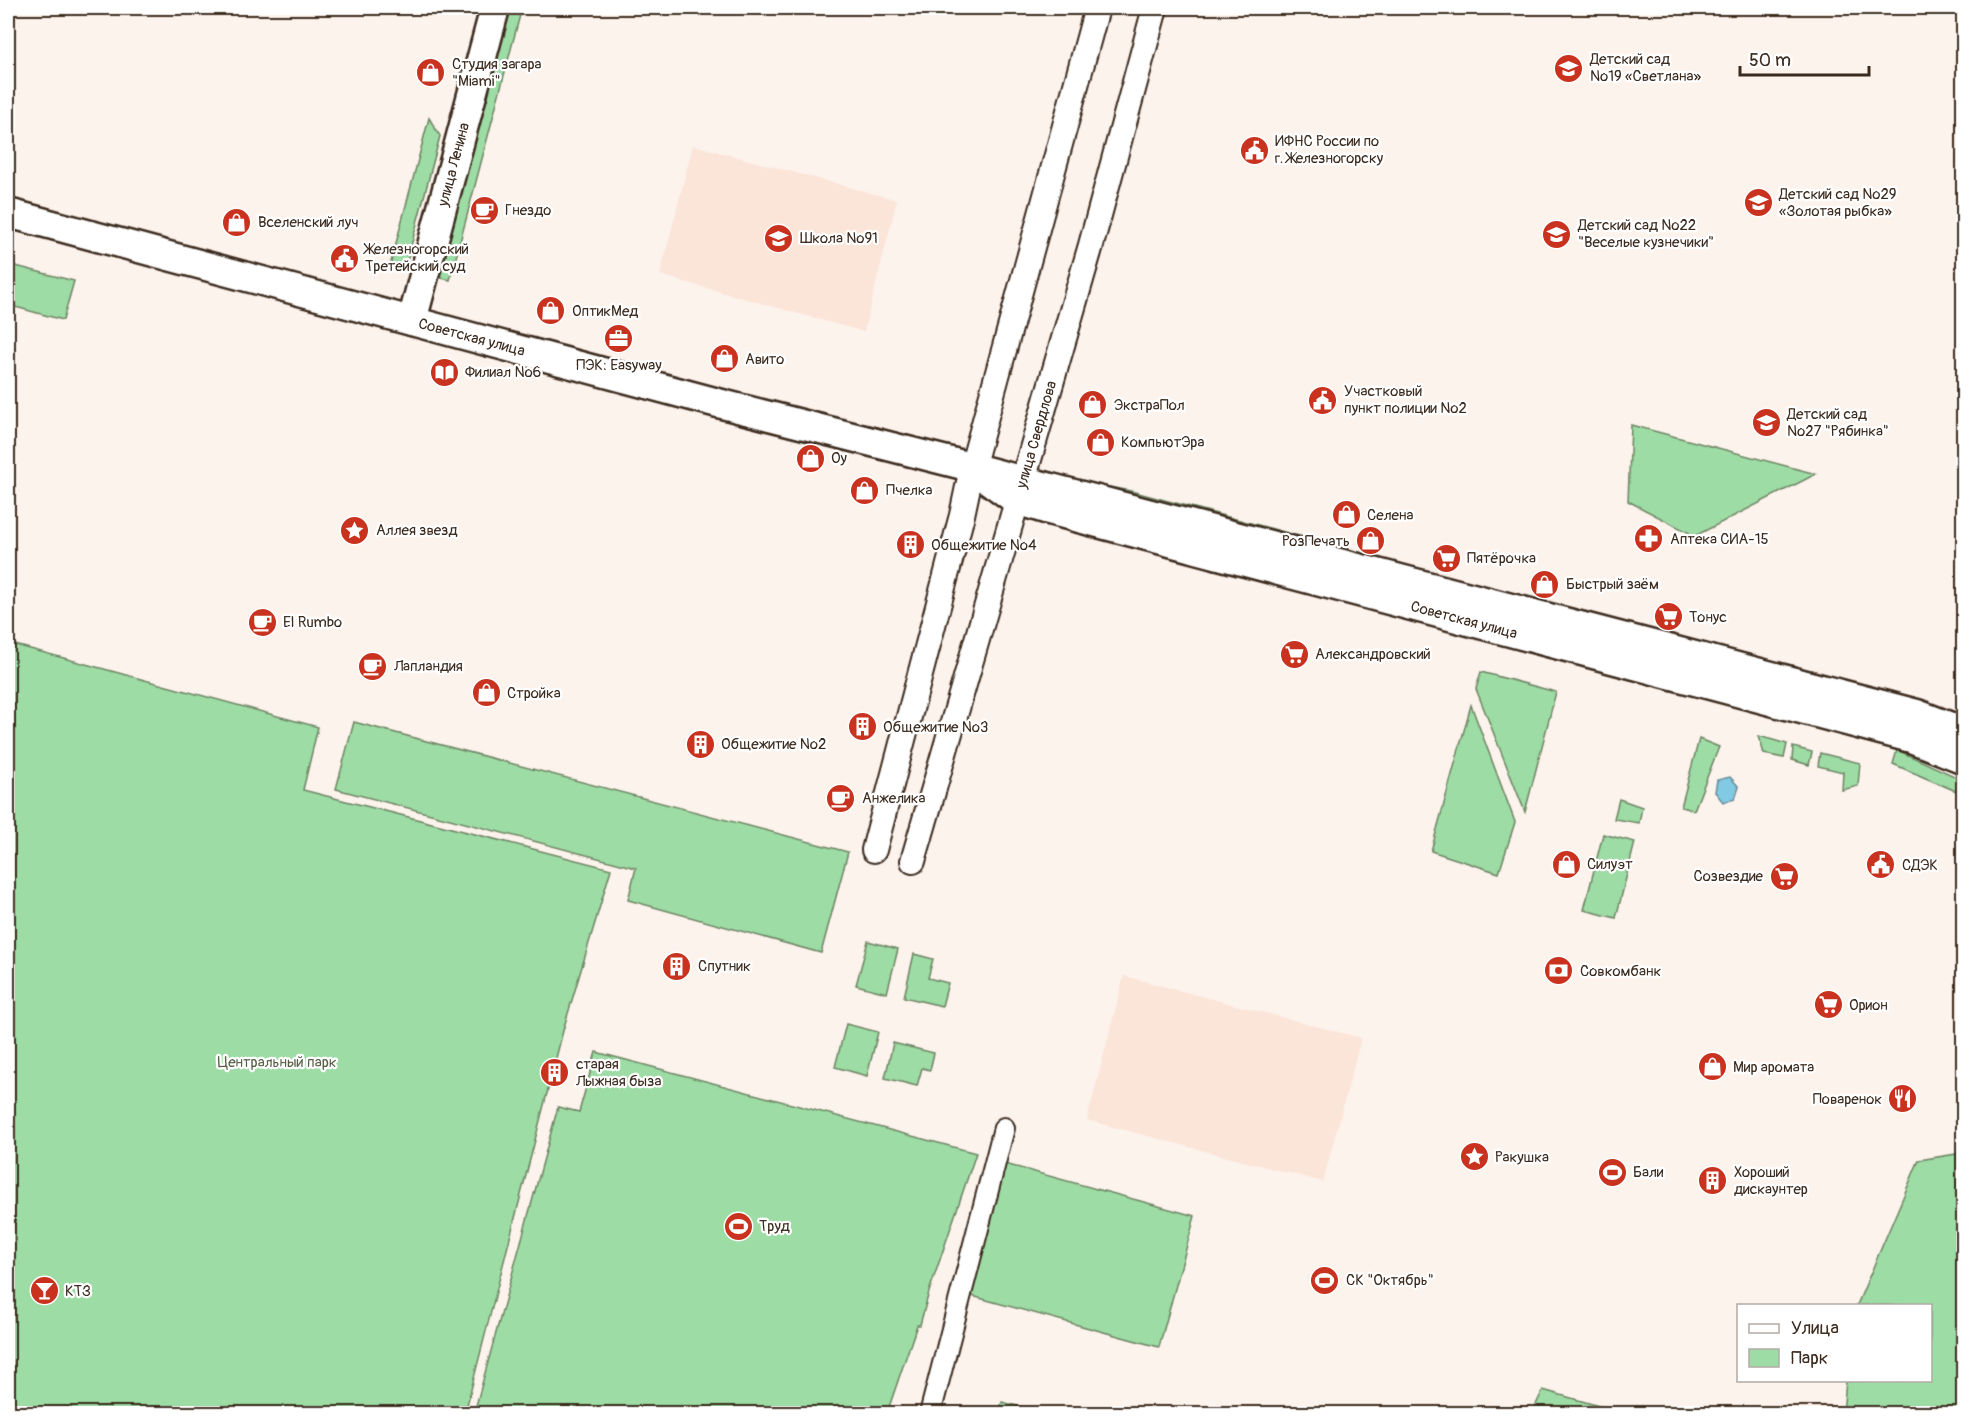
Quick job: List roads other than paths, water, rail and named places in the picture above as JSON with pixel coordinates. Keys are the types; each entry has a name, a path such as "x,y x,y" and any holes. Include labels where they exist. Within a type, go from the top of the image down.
{"main road":[{"name":"улица Ленина","path":"412,321 495,8"},
{"name":"Советская улица","path":"8,213 718,403 972,468 1019,490 1914,726 1964,732"},
{"name":"Советская улица","path":"1914,726 1964,759"}],"street":[{"path":"874,850 962,515 972,468 1097,8"},
{"name":"улица Свердлова","path":"913,861 1088,256 1155,8"},
{"path":"930,1413 1004,1128"}],"water":[{"path":"1730,777 1739,787 1735,799 1723,802 1715,792 1717,780"}],"place":[{"name":"Детский сад №19 «Светлана»","path":"1569,68"},
{"name":"Студия загара \"Miami\"","path":"431,73"},
{"name":"ИФНС России по г. Железногорску","path":"1254,150"},
{"name":"Детский сад №29 «Золотая рыбка»","path":"1758,203"},
{"name":"Гнездо","path":"484,210"},
{"name":"Вселенский луч","path":"237,222"},
{"name":"Детский сад №22 \"Веселые кузнечики\"","path":"1557,234"},
{"name":"Школа №91","path":"779,238"},
{"name":"Железногорский Третейский суд","path":"344,258"},
{"name":"ОптикМед","path":"551,311"},
{"name":"ПЭК: Easyway","path":"619,338"},
{"name":"Авито","path":"724,359"},
{"name":"Филиал №6","path":"444,372"},
{"name":"Участковый пункт полиции №2","path":"1323,400"},
{"name":"ЭкстраПол","path":"1093,405"},
{"name":"Детский сад №27 \"Рябинка\"","path":"1766,423"},
{"name":"КомпьютЭра","path":"1100,442"},
{"name":"Оу","path":"810,458"},
{"name":"Пчелка","path":"865,490"},
{"name":"Селена","path":"1346,515"},
{"name":"Аллея звезд","path":"355,530"},
{"name":"Аптека СИА-15","path":"1649,539"},
{"name":"РозПечать","path":"1371,541"},
{"name":"Общежитие №4","path":"910,545"},
{"name":"Пятёрочка","path":"1446,558"},
{"name":"Быстрый заём","path":"1545,584"},
{"name":"Тонус","path":"1668,617"},
{"name":"El Rumbo","path":"262,622"},
{"name":"Александровский","path":"1294,654"},
{"name":"Лапландия","path":"373,666"},
{"name":"Стройка","path":"486,693"},
{"name":"Общежитие №3","path":"862,727"},
{"name":"Общежитие №2","path":"700,744"},
{"name":"Анжелика","path":"841,798"},
{"name":"Силуэт","path":"1566,864"},
{"name":"СДЭК","path":"1881,865"},
{"name":"Созвездие","path":"1784,876"},
{"name":"Спутник","path":"677,966"},
{"name":"Совкомбанк","path":"1559,971"},
{"name":"Орион","path":"1828,1005"},
{"name":"Мир аромата","path":"1712,1067"},
{"name":"старая Лыжная быза","path":"555,1073"},
{"name":"Поваренок","path":"1903,1099"},
{"name":"Ракушка","path":"1474,1157"},
{"name":"Бали","path":"1612,1172"},
{"name":"Хороший дискаунтер","path":"1713,1181"},
{"name":"Труд","path":"738,1226"},
{"name":"СК \"Октябрь\"","path":"1325,1280"},
{"name":"КТЗ","path":"44,1291"}],"park label":[{"name":"Центральный парк","path":"277,1062"}]}
